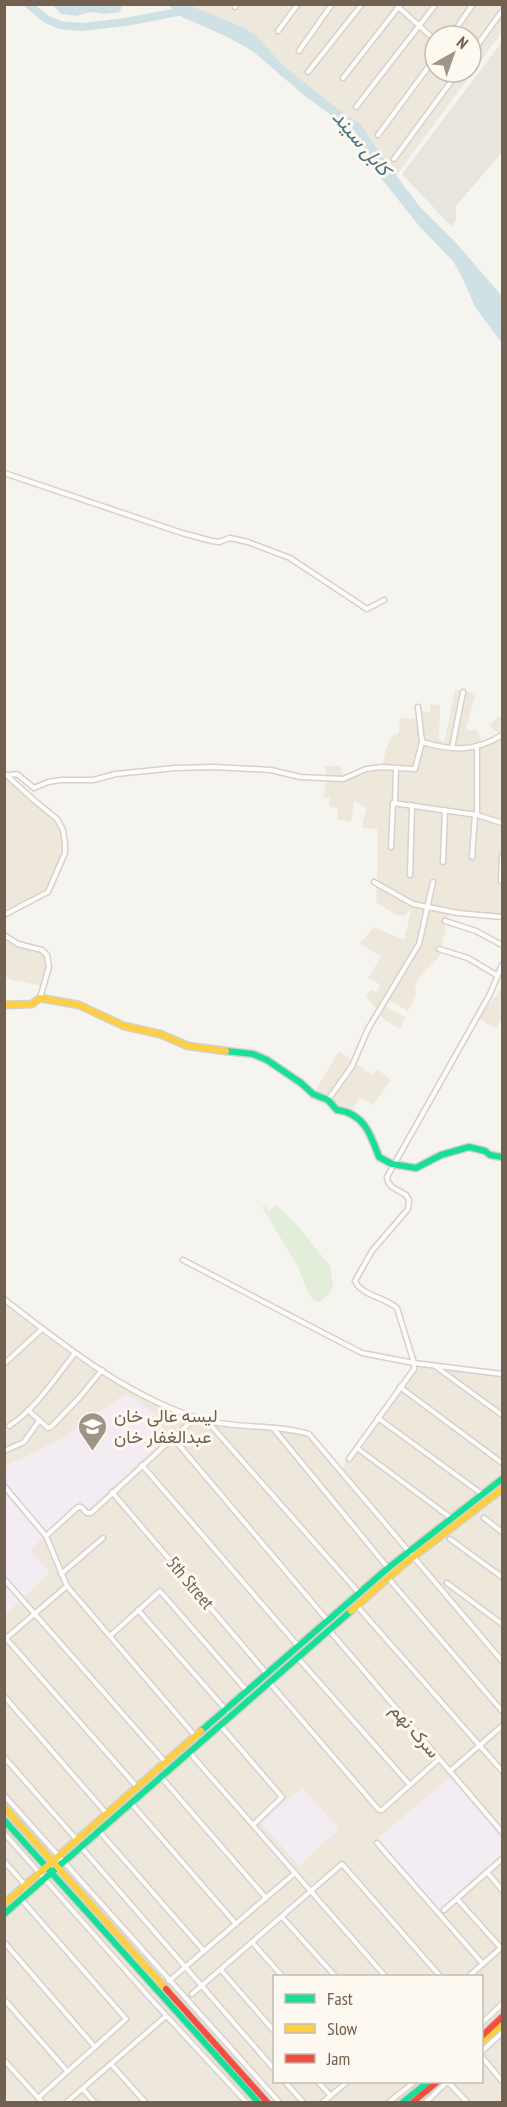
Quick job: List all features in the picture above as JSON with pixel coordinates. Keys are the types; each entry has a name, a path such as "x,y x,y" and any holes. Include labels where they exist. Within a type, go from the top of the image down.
{"main road":[{"path":"4,1005 32,1005 40,998 78,1005 124,1026 160,1034 188,1046 253,1054 276,1065 313,1094 328,1100 337,1110 346,1111 361,1120 369,1130 379,1157 392,1164 416,1168 441,1155 469,1147 502,1157"},
{"path":"4,1914 42,1876 79,1844 107,1814 196,1737 269,1682 357,1606 451,1518 502,1479"},
{"path":"79,1844 99,1831 220,1725 247,1692 388,1568 502,1489"},
{"path":"4,1807 58,1862 267,2103"},
{"path":"4,1820 258,2103"},
{"path":"4,1904 42,1876"},
{"path":"483,2035 502,2017"},
{"path":"483,2041 502,2024"},
{"path":"404,2103 427,2083"},
{"path":"412,2103 436,2083"}],"street":[{"path":"278,31 298,4"},
{"path":"299,51 332,4"},
{"path":"308,72 362,4"},
{"path":"356,107 436,4"},
{"path":"459,24 473,4"},
{"path":"343,78 398,6 423,30"},
{"path":"483,37 502,11"},
{"path":"378,135 423,73"},
{"path":"394,159 449,84"},
{"path":"4,473 182,533 219,542 230,538 267,549 290,558 367,609 384,600"},
{"path":"452,748 463,692"},
{"path":"7,774 17,774 34,788 61,780 93,780 116,774 175,768 214,767 271,770 300,777 343,779 366,769 382,767 411,770 415,769 422,742 418,707"},
{"path":"422,742 452,748 477,748 502,735"},
{"path":"472,857 476,815 477,748"},
{"path":"392,847 392,804 395,803 396,768"},
{"path":"4,915 48,892 65,853 63,830 57,819 7,774"},
{"path":"395,803 476,815 502,823"},
{"path":"410,875 412,805"},
{"path":"444,862 445,810"},
{"path":"501,881 502,856"},
{"path":"374,882 413,904 502,917"},
{"path":"328,1100 351,1066 368,1029 419,944 433,882"},
{"path":"445,921 476,931 502,945"},
{"path":"4,935 18,944 42,950 47,955 49,967 40,998"},
{"path":"439,949 468,958 498,976"},
{"path":"349,1459 414,1369 397,1308 363,1290 355,1281 372,1251 408,1209 409,1200 406,1195 387,1182 387,1177 392,1164 490,994 502,965"},
{"path":"183,1260 362,1353 414,1363 502,1374"},
{"path":"4,1299 75,1353 159,1403 207,1420 306,1433 313,1437 502,1661"},
{"path":"4,1364 42,1329"},
{"path":"9,1426 40,1398 75,1353"},
{"path":"434,1365 502,1415"},
{"path":"28,1410 48,1428 51,1427 102,1370"},
{"path":"400,1387 502,1463"},
{"path":"46,1536 78,1507 91,1513 196,1417"},
{"path":"378,1418 482,1494"},
{"path":"207,1420 359,1594"},
{"path":"4,1451 24,1442 39,1421"},
{"path":"273,1428 388,1568"},
{"path":"173,1438 328,1621"},
{"path":"357,1448 451,1518"},
{"path":"142,1465 299,1647"},
{"path":"4,1486 46,1536 67,1586 196,1737"},
{"name":"5th Street","path":"112,1492 267,1675"},
{"path":"484,1518 502,1532"},
{"path":"61,1574 103,1538"},
{"path":"450,1539 502,1577"},
{"path":"388,1578 502,1711"},
{"path":"4,1579 166,1763"},
{"path":"447,1583 502,1623"},
{"path":"67,1586 5,1638 137,1788"},
{"path":"110,1636 160,1592 165,1595 247,1692"},
{"path":"357,1606 502,1771"},
{"path":"138,1610 228,1713"},
{"name":"سرک نهم","path":"329,1630 502,1832"},
{"path":"297,1657 410,1785"},
{"path":"269,1682 379,1810 382,1810 439,1759"},
{"path":"4,1696 107,1814"},
{"path":"220,1725 282,1797 253,1825"},
{"path":"450,1771 502,1726"},
{"path":"189,1752 383,1975"},
{"path":"4,1757 273,2068"},
{"path":"160,1777 266,1898"},
{"path":"4,1795 58,1862 279,2103"},
{"path":"131,1803 236,1924"},
{"path":"99,1831 204,1951"},
{"path":"4,1833 246,2103"},
{"path":"377,1843 483,1965"},
{"path":"444,1910 502,1859"},
{"path":"4,1862 26,1886"},
{"path":"192,1994 343,1865 438,1975"},
{"path":"487,1872 502,1890"},
{"path":"169,1981 295,1873"},
{"path":"21,1899 126,2019 38,2098"},
{"path":"457,1899 502,1947 471,1975"},
{"path":"282,1917 333,1975"},
{"path":"4,1942 95,2047"},
{"path":"252,1942 280,1975"},
{"path":"220,1970 273,2030"},
{"path":"4,1999 67,2071"},
{"path":"483,2022 502,2004"},
{"path":"67,2103 166,2016"},
{"path":"483,2050 502,2033"},
{"path":"483,2058 502,2081"},
{"path":"4,2060 42,2103"},
{"path":"111,2064 145,2103"},
{"path":"286,2083 303,2103"},
{"path":"319,2083 331,2096"},
{"path":"322,2103 346,2083"},
{"path":"389,2103 413,2083"},
{"path":"426,2103 447,2083"},
{"path":"449,2083 467,2103"},
{"path":"83,2089 94,2103"}],"shaded area":[{"path":"189,5 502,5 502,32 483,58 483,24 423,24 423,84 464,84 396,176 363,126 285,67 243,27"},
{"path":"502,42 502,152 456,206 456,221 451,226 402,174 470,84 483,84 483,67"},
{"path":"455,690 476,693 466,728 470,731 476,729 482,741 500,734 489,726 499,716 502,718 502,917 449,913 439,957 418,979 415,988 416,995 408,1011 389,1000 386,1007 405,1017 400,1029 385,1020 366,997 370,990 376,992 381,985 368,978 381,957 360,943 374,927 404,940 412,907 405,916 396,915 376,902 377,829 363,828 367,809 354,800 351,822 337,819 338,809 329,806 330,798 323,797 327,779 325,766 341,766 343,779 358,771 382,767 392,736 399,733 400,718 418,719 421,717 421,711 430,712 430,704 440,705 439,739 444,743"},
{"path":"4,773 57,819 63,830 65,853 48,892 4,915"},
{"path":"4,935 18,944 42,950 47,955 49,967 43,986 11,980 5,976"},
{"path":"502,988 502,1019 496,1028 478,1018"},
{"path":"339,1051 372,1075 377,1069 391,1080 373,1105 361,1097 350,1111 341,1110 328,1100 313,1094"},
{"path":"4,1299 102,1370 159,1403 207,1420 306,1433 341,1469 414,1369 414,1363 502,1374 502,2102 5,2102"},
{"name":"لیسه عالی خان عبدالغفار خان","path":"126,1393 157,1415 167,1437 88,1509 80,1500 48,1534 5,1481 5,1466 63,1438"},
{"path":"4,1492 43,1538 30,1550 50,1573 5,1615"},
{"path":"450,1777 502,1839 502,1854 439,1910 378,1838"},
{"path":"302,1787 339,1829 299,1866 261,1823"}],"green space":[{"path":"276,1205 296,1224 330,1266 333,1287 328,1295 319,1302 308,1293 298,1267 262,1207 265,1206 269,1211"}],"water":[{"path":"53,5 122,5 120,12 105,14 90,12 76,16 61,14"},
{"name":"کابل سيند","path":"168,5 189,5 243,27 255,35 285,67 347,116 361,124 420,207 457,244 502,296 502,343 475,307 453,261 419,226 370,164 346,126 305,96 251,50 182,17"}],"waterway":[{"path":"28,4 46,19 60,25 81,27 126,22 183,11"}],"traffic: fast":[{"path":"226,1051 253,1054 267,1060 313,1094 328,1100 337,1110 360,1120 369,1133 379,1157 392,1164 416,1168 441,1155 469,1147 502,1157"},
{"path":"201,1731 388,1568 502,1479"},
{"path":"4,1914 351,1611"},
{"path":"4,1820 258,2102"},
{"path":"403,2102 427,2083"}],"traffic: slow":[{"path":"4,1005 32,1004 40,998 79,1005 124,1026 160,1034 188,1046 226,1051"},
{"path":"351,1611 404,1564 502,1489"},
{"path":"4,1904 201,1731"},
{"path":"4,1807 166,1989"},
{"path":"483,2041 502,2024"}],"traffic: jam":[{"path":"166,1989 267,2102"},
{"path":"483,2035 502,2017"},
{"path":"413,2102 436,2083"}],"place":[{"name":"لیسه عالی خان عبدالغفار خان","path":"93,1452"}]}
